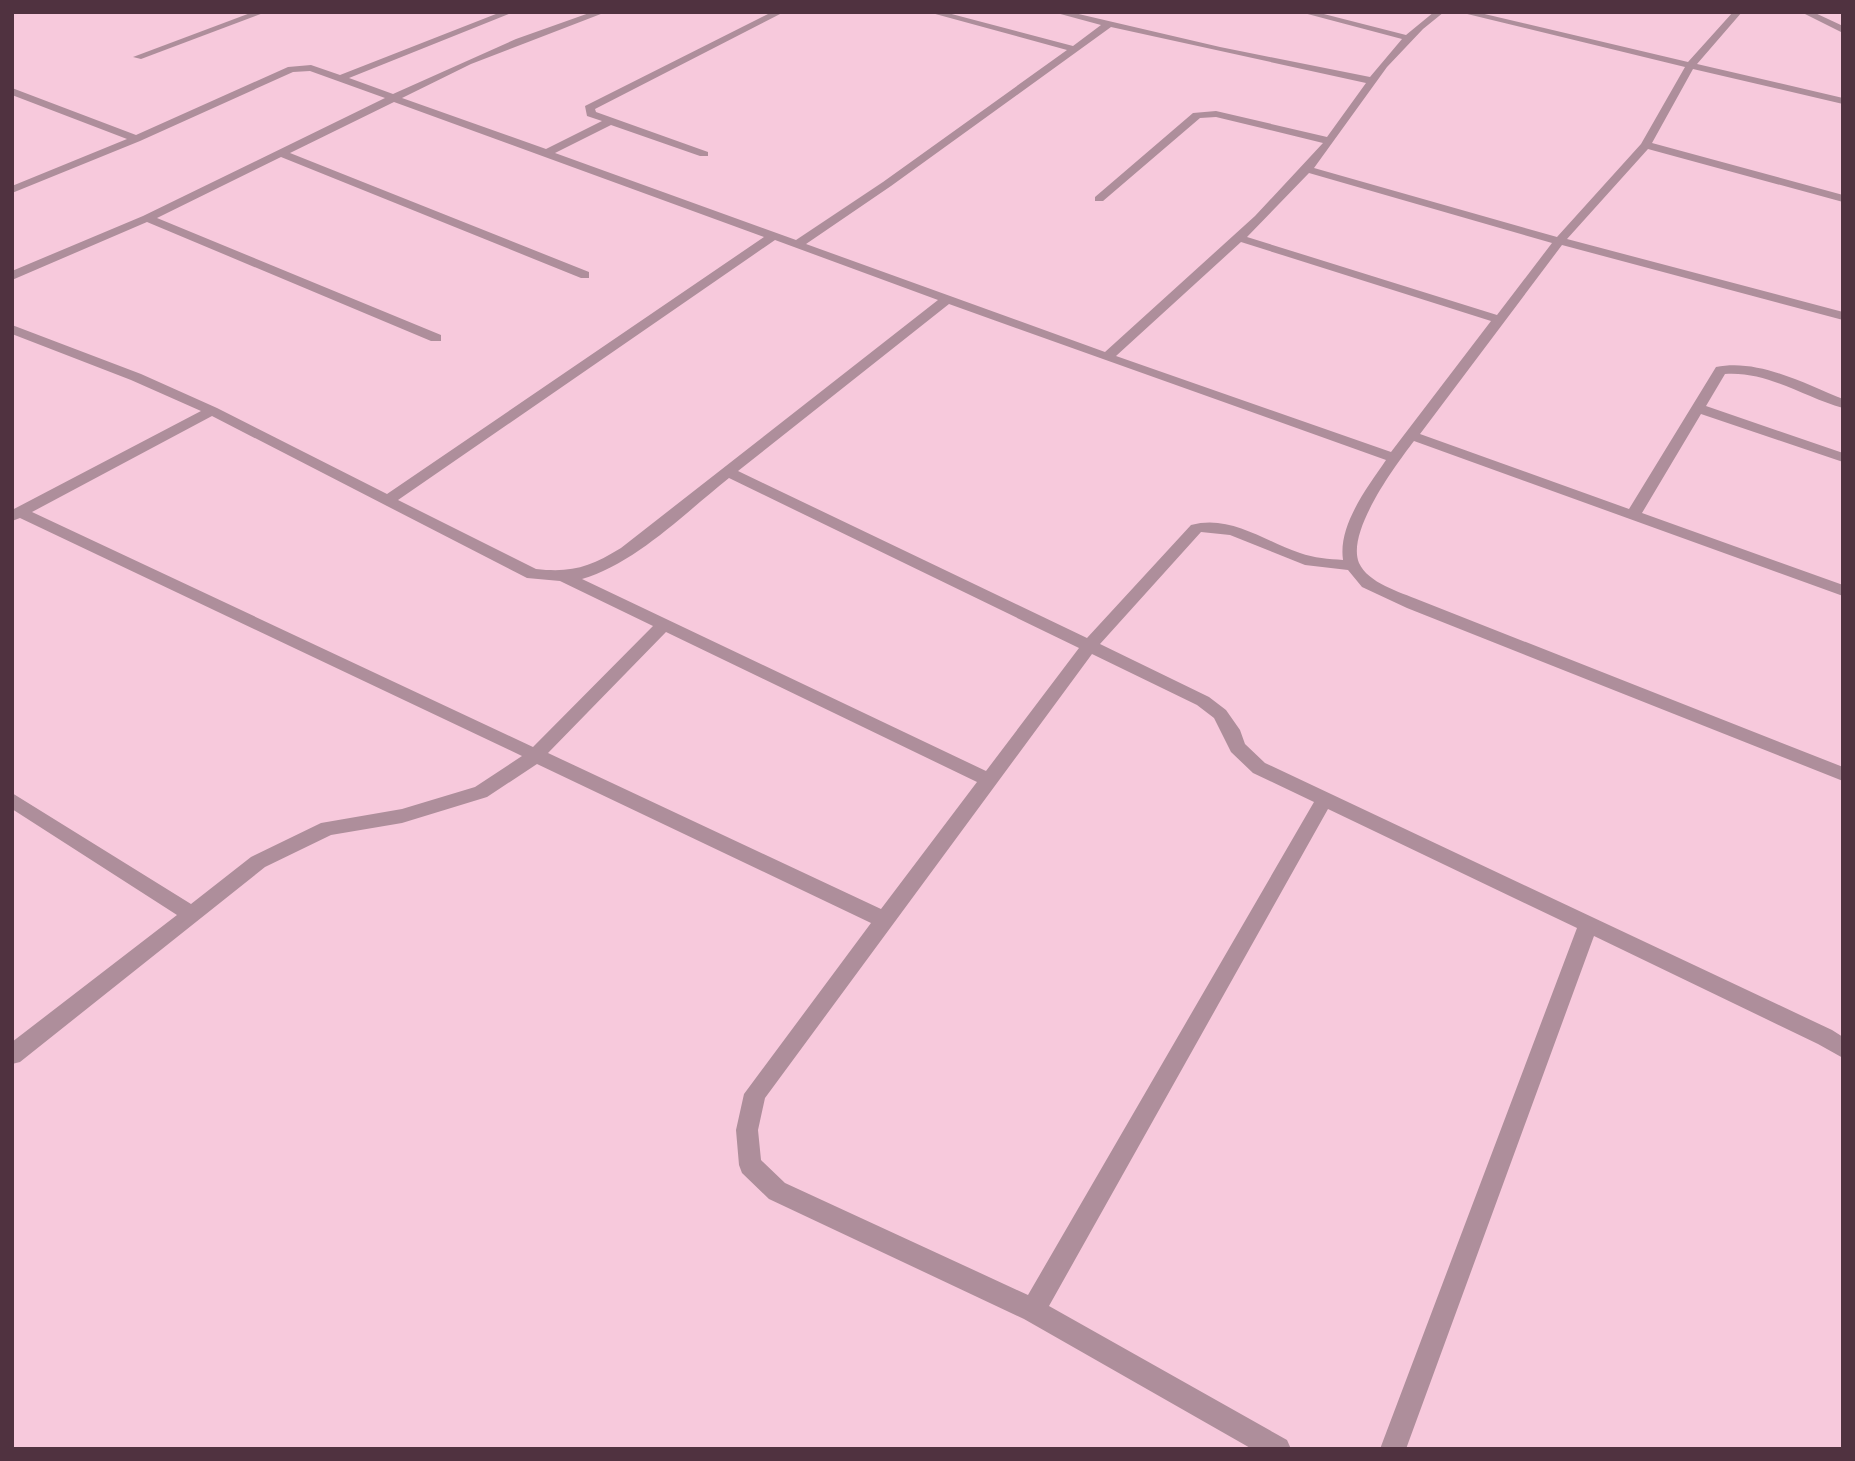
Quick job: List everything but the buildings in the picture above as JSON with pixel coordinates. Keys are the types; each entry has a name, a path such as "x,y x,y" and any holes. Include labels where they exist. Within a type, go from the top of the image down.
{"street":[{"path":"138,57 262,12"},
{"path":"339,79 510,12"},
{"path":"12,276 147,218 480,57 602,12"},
{"path":"704,154 592,114 589,108 780,12"},
{"path":"932,12 1075,49"},
{"path":"1057,12 1373,81"},
{"path":"1304,12 1408,38"},
{"path":"1107,357 1238,238 1306,169 1408,38 1440,12"},
{"path":"1463,12 1843,101"},
{"path":"1738,12 1690,66 1646,145 1559,241 1394,458 1368,498 1349,545 1352,565 1368,583 1413,604 1843,774"},
{"path":"1805,12 1843,30"},
{"path":"796,244 887,184 1109,24"},
{"path":"12,190 136,139 290,69 311,68 1107,357 1394,458"},
{"path":"12,91 136,139"},
{"path":"1099,199 1197,115 1216,114 1329,141"},
{"path":"547,153 610,121"},
{"path":"1646,145 1843,199"},
{"path":"283,154 585,275"},
{"path":"1306,169 1559,241 1843,316"},
{"path":"147,218 436,338"},
{"path":"388,500 773,236"},
{"path":"1238,238 1501,320"},
{"path":"12,329 136,377 212,411 533,574 565,577 594,572 626,552 948,298"},
{"path":"1633,515 1721,370 1749,370 1843,404"},
{"path":"1698,408 1843,458"},
{"path":"16,514 212,411"},
{"path":"1412,436 1843,591"},
{"path":"726,471 1203,701 1220,714 1231,730 1237,747 1259,768 1825,1037 1843,1049"},
{"path":"16,514 885,920"},
{"path":"1278,1449 1033,1310 777,1191 750,1165 747,1130 755,1094 1088,646 1196,528 1208,525 1224,527 1298,558 1327,564 1352,565"},
{"path":"565,577 989,780"},
{"path":"12,1055 258,862 328,828 402,816 481,792 534,757 664,625"},
{"path":"12,800 190,913"},
{"path":"1033,1310 1324,800"},
{"path":"1393,1449 1588,926"}]}
